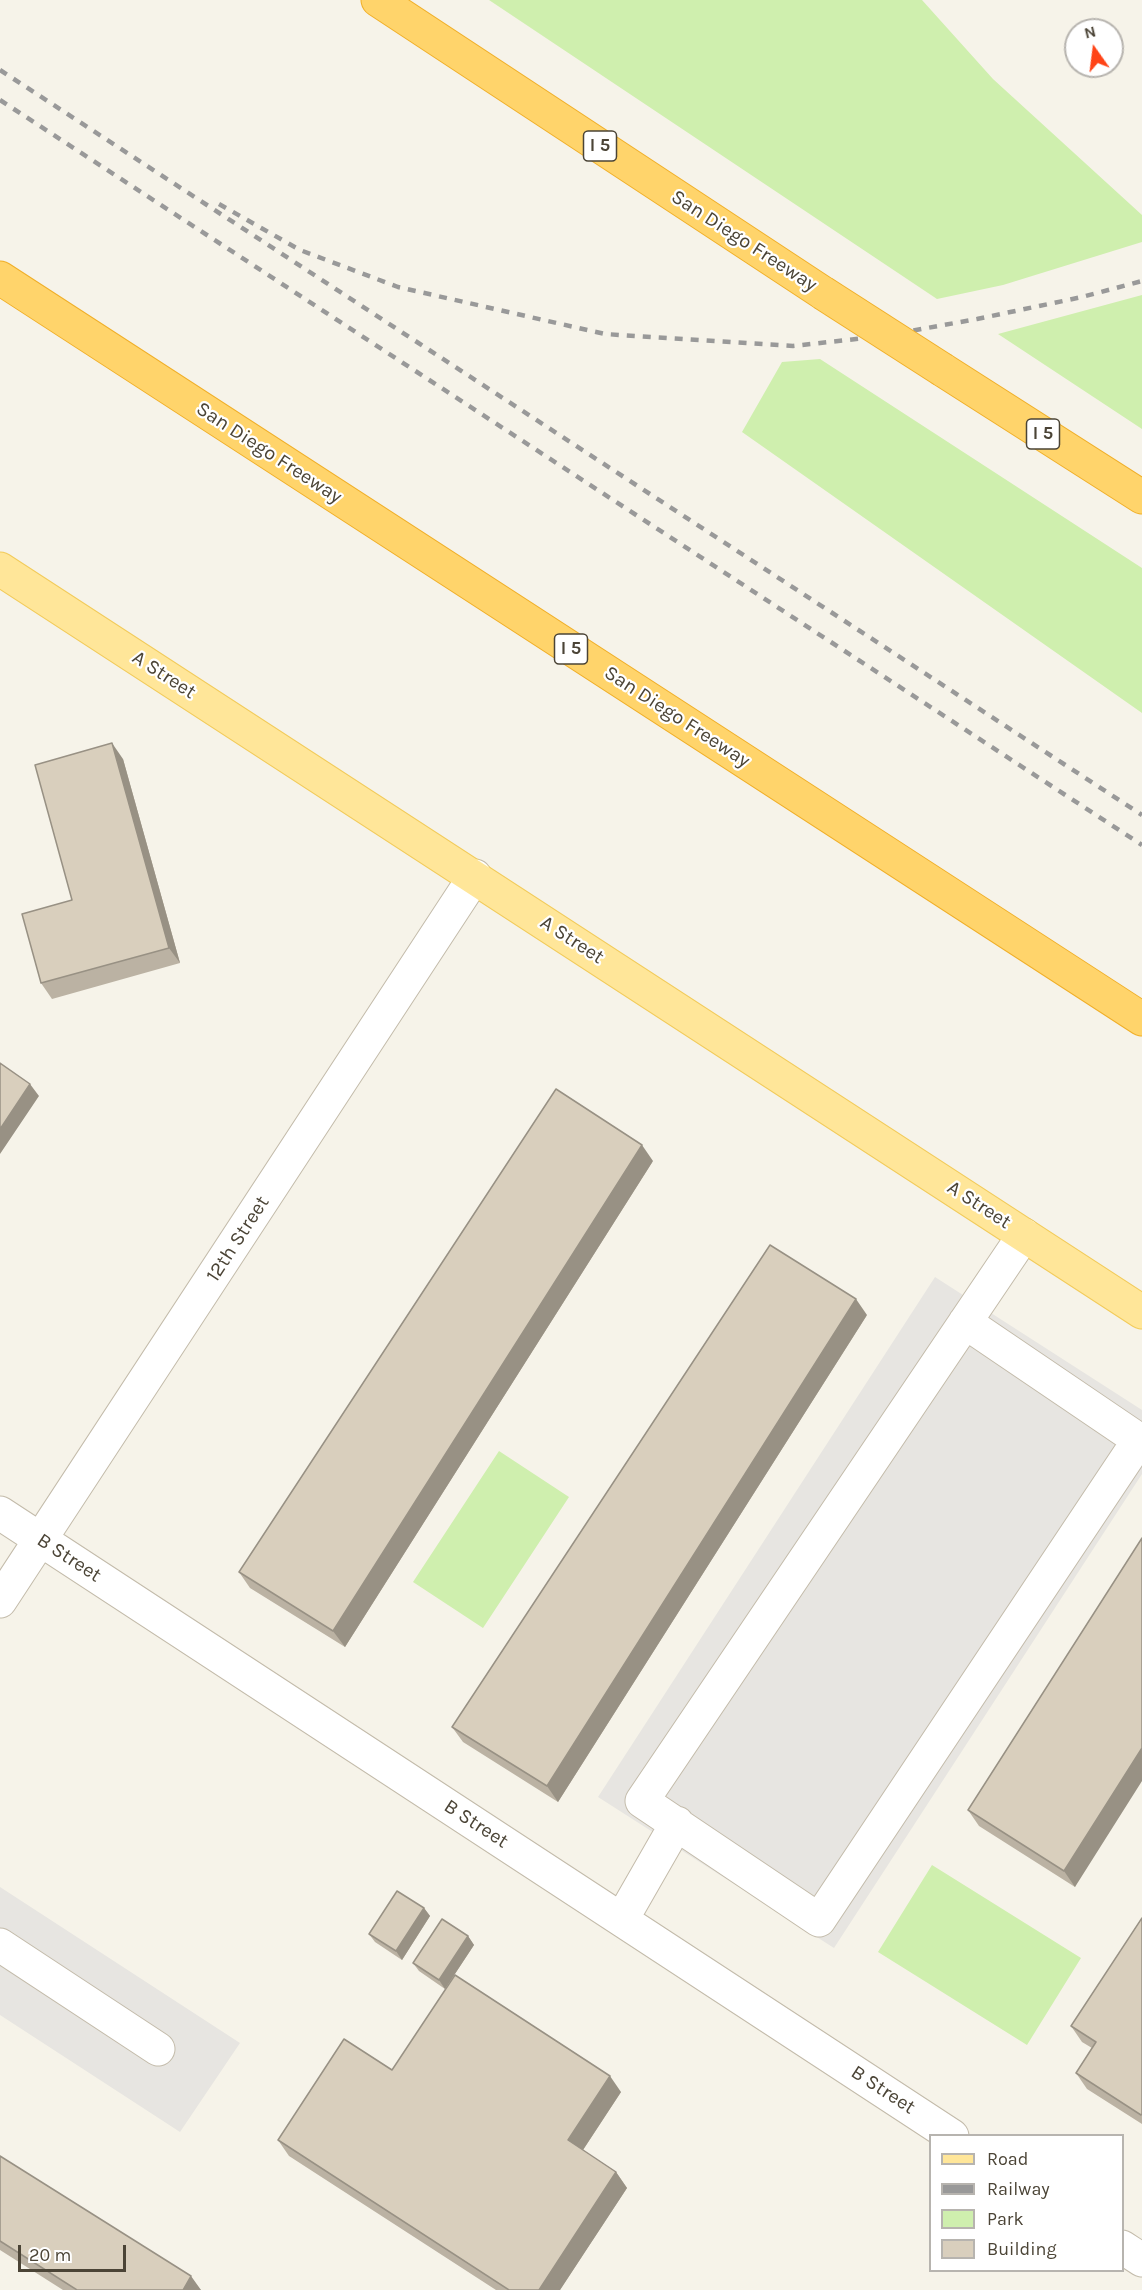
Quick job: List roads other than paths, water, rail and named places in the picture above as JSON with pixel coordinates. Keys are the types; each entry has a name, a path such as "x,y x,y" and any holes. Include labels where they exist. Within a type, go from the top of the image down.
{"highway":[{"name":"San Diego Freeway","path":"378,0 823,293 1142,497"},
{"name":"San Diego Freeway","path":"0,278 1142,1019"}],"main road":[{"name":"A Street","path":"0,569 1142,1312"}],"street":[{"name":"12th Street","path":"0,1601 475,876"},
{"path":"965,1322 1139,1440 819,1920 642,1801 965,1322 1024,1235"},
{"name":"B Street","path":"0,1513 949,2134"},
{"path":"622,1919 677,1823"},
{"path":"0,1945 158,2049"},
{"path":"1124,2248 1142,2260"}],"railway":[{"path":"0,70 1142,815"},
{"path":"0,100 1142,845"},
{"path":"219,204 300,250 398,287 605,334 793,346 883,336 977,319 1082,297 1142,281"}]}
